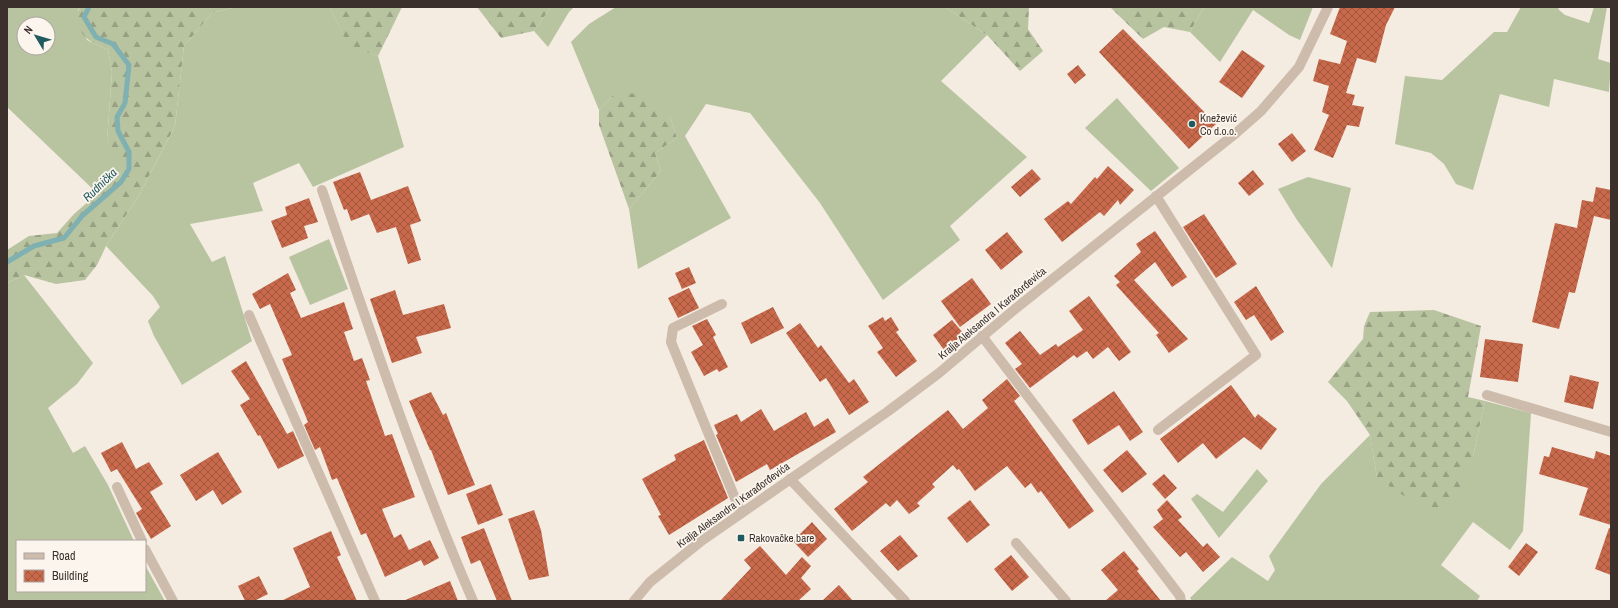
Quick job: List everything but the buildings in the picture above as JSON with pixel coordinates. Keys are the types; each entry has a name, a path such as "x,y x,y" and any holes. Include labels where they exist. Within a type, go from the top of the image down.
{"street":[{"name":"Kralja Aleksandra I Karađorđevića","path":"634,601 650,582 700,542 790,478 888,412 939,373 982,336 1236,133 1261,111 1299,66 1328,7"},
{"path":"322,190 382,367 437,516 473,601"},
{"path":"1156,196 1256,355 1158,430"},
{"path":"722,304 673,328 671,342 741,513"},
{"path":"249,315 375,601"},
{"path":"982,336 1180,596 1181,601"},
{"path":"1487,395 1611,432"},
{"path":"790,478 905,601"},
{"path":"116,487 142,540"},
{"path":"1016,543 1066,601"},
{"path":"146,550 173,601"}],"green space":[{"path":"7,7 80,7 78,10 87,40 108,50 112,72 107,141 124,161 120,174 98,194 7,107"},
{"path":"80,7 236,7 212,13 184,46 175,126 138,197 106,246 97,265 85,280 56,284 24,275 7,283 7,250 29,236 57,233 74,214 120,174 123,162 107,141 112,72 108,50 93,43 82,33 77,19"},
{"path":"236,7 330,7 348,45 378,56 404,147 313,187 299,163 253,183 263,211 190,224 212,262 225,256 252,341 182,385 154,336 148,321 160,307 153,296 106,246 138,197 175,126 184,46 212,13"},
{"path":"330,7 402,7 378,56 348,46"},
{"path":"477,7 551,7 534,31 501,38"},
{"path":"551,7 574,7 569,12 548,47 534,31"},
{"path":"616,7 945,7 987,35 941,81 1027,157 950,226 960,240 883,300 820,203 750,113 706,104 685,136 731,218 638,269 629,209 661,171 655,153 677,138 670,117 614,94 599,110 571,42 589,24"},
{"path":"945,7 1029,7 1028,29 1043,51 1020,71 987,35"},
{"path":"1110,7 1204,7 1190,32 1164,27 1143,39"},
{"path":"1204,7 1313,7 1300,40 1289,35 1253,10 1220,62 1190,32"},
{"path":"1521,7 1558,7 1559,10 1565,15 1589,23 1594,7 1607,7 1598,59 1611,63 1609,92 1554,79 1549,107 1500,94 1473,190 1456,184 1444,164 1431,153 1395,144 1405,76 1442,80 1494,32 1507,32"},
{"path":"648,93 670,117 677,138 655,153 661,171 629,209 599,125 599,110 614,94"},
{"path":"1117,98 1179,168 1151,191 1085,128"},
{"path":"1308,177 1351,188 1332,268 1297,220 1278,189"},
{"path":"329,239 348,289 310,305 289,257"},
{"path":"24,275 93,363 77,384 48,408 73,453 85,446 108,485 134,540 16,540 16,592 146,592 146,567 165,601 7,601 7,283"},
{"path":"1434,310 1481,326 1468,397 1485,401 1473,457 1451,507 1424,509 1377,478 1370,435 1347,401 1328,382 1363,339 1364,326 1370,312"},
{"path":"1485,401 1531,413 1523,531 1510,550 1473,522 1441,565 1480,596 1477,601 1192,601 1190,598 1232,557 1268,581 1275,570 1269,556 1321,484 1370,435 1377,478 1473,457"},
{"path":"1257,469 1268,481 1219,538 1191,499 1197,494 1223,512"}],"waterway":[{"name":"Rudnička","path":"7,262 34,246 64,238 83,215 121,182 129,169 129,152 118,131 117,117 125,103 129,65 113,44 96,37 84,17 89,7"}],"place":[{"name":"Knežević Co d.o.o.","path":"1192,124"},
{"name":"Rakovačke bare","path":"741,538"}]}
